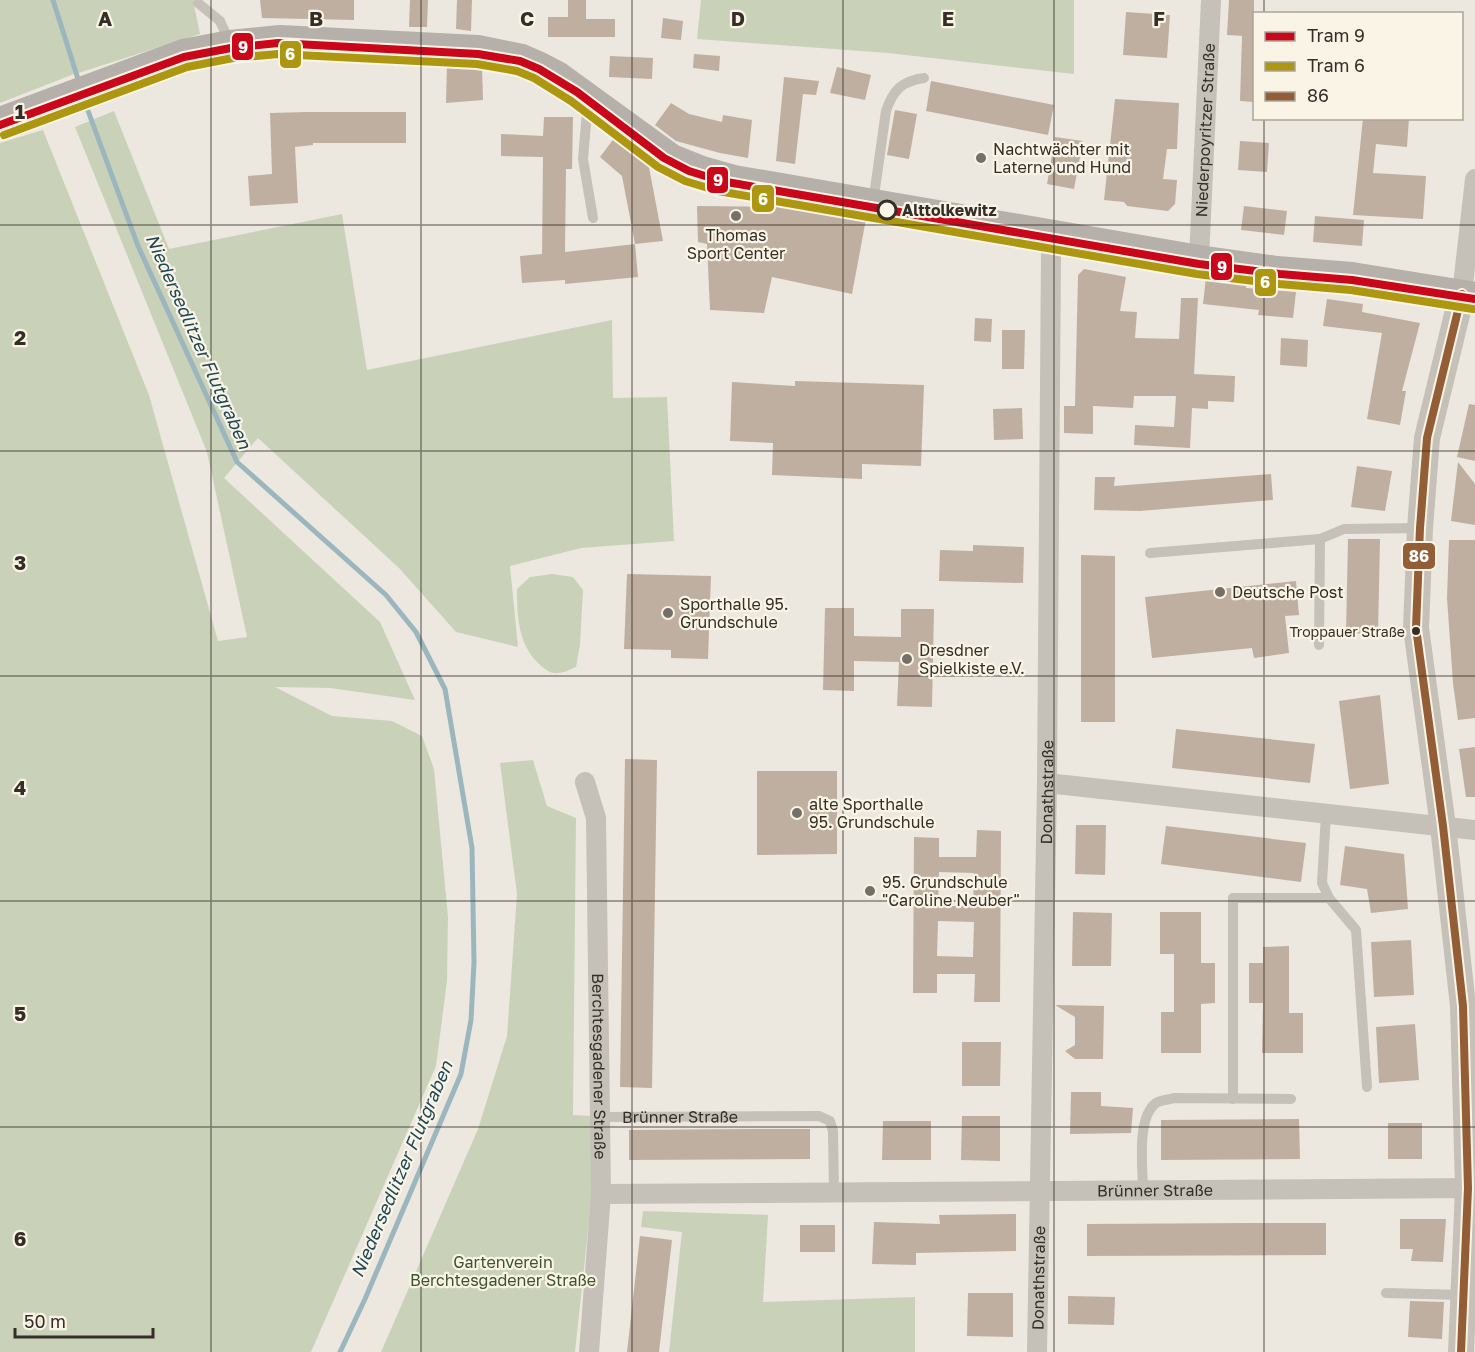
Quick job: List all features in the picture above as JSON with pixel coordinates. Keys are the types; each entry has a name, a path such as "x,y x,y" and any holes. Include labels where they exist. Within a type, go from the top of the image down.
{"main road":[{"path":"0,121 183,53 230,44 280,39 478,49 522,58 538,65 559,76 666,154 702,170 734,179 1199,259 1277,270 1352,276 1468,295"}],"street":[{"name":"Niederpoyritzer Straße","path":"1199,259 1210,0"},
{"path":"1461,1352 1471,1188 1463,1006 1443,826 1416,628 1427,438 1468,295 1475,179"},
{"name":"Donathstraße","path":"1037,1352 1047,783 1051,261 1055,234"},
{"name":"Berchtesgadener Straße","path":"585,782 596,818 601,1194 590,1352"},
{"path":"1047,783 1475,830"},
{"name":"Brünner Straße","path":"601,1194 1471,1188"}],"lane":[{"path":"198,3 220,21 230,44"},
{"path":"883,205 886,111 891,98 910,80 924,78"},
{"path":"587,96 583,159 593,218"},
{"path":"1150,554 1320,539 1344,529 1420,528"},
{"path":"1319,645 1320,539"},
{"path":"1326,814 1322,883 1329,897 1356,930 1366,1087"},
{"path":"1233,1099 1233,898 1329,897"},
{"path":"1143,1191 1143,1125 1146,1113 1157,1102 1174,1098 1291,1099"},
{"name":"Brünner Straße","path":"599,1117 819,1116 830,1121 833,1131 834,1193"},
{"path":"1386,1293 1463,1295"}],"green space":[{"path":"0,0 193,0 200,34 69,76 0,103"},
{"path":"701,0 1074,0 1074,74 888,53 697,39"},
{"path":"114,111 169,249 342,214 367,370 612,320 613,398 667,397 674,541 581,548 510,566 518,647 456,632 399,568 258,438 224,478 380,622 415,700 330,688 275,687 332,716 392,721 422,736 434,769 448,917 447,981 436,1066 311,1352 0,1352 0,143 43,130 149,395 218,641 247,637 207,452 75,127"},
{"path":"552,574 573,577 583,590 580,645 576,667 558,673 547,671 531,655 520,629 517,609 517,589 530,577"},
{"name":"Gartenverein Berchtesgadener Straße","path":"533,760 547,806 576,818 573,1115 592,1116 593,1185 575,1352 381,1352 478,1129 507,1036 517,894 500,763"},
{"path":"643,1211 768,1215 763,1302 915,1297 915,1352 669,1352 682,1232 641,1227"}],"building":[{"path":"260,0 354,0 354,20 262,18"},
{"path":"410,0 428,0 427,27 409,27"},
{"path":"457,0 472,0 471,31 456,29"},
{"path":"568,0 586,0 586,19 615,19 615,37 548,37 548,17 568,17"},
{"path":"1229,0 1254,0 1253,102 1240,101 1242,36 1244,36 1227,35"},
{"path":"1126,12 1170,15 1167,58 1123,55"},
{"path":"663,18 683,21 681,40 661,38"},
{"path":"694,54 720,56 719,71 693,68"},
{"path":"610,56 653,58 652,79 609,77"},
{"path":"447,64 482,67 483,100 446,103"},
{"path":"837,67 871,75 865,100 830,93"},
{"path":"784,77 819,81 816,95 803,94 795,164 776,161"},
{"path":"931,81 1054,105 1048,135 926,111"},
{"path":"1115,99 1179,103 1177,149 1167,149 1163,179 1177,180 1175,204 1168,211 1127,206 1124,202 1104,200"},
{"path":"671,103 689,114 722,122 723,115 752,120 748,158 676,141 655,125"},
{"path":"895,110 917,114 909,159 887,155"},
{"path":"406,112 406,143 313,143 313,145 295,147 298,203 250,206 248,176 272,174 270,113"},
{"path":"544,117 573,117 572,169 566,169 565,252 635,244 638,277 565,284 565,280 522,283 520,256 542,254 543,157 501,156 501,134 543,136"},
{"path":"1363,120 1409,120 1407,147 1376,144 1373,173 1426,176 1423,219 1353,215"},
{"path":"615,137 648,162 663,241 635,244 622,176 600,157"},
{"path":"1055,137 1083,141 1074,189 1047,184"},
{"path":"1240,141 1269,143 1267,172 1238,170"},
{"path":"697,206 782,207 866,219 852,294 772,277 764,313 710,310 707,244 698,242"},
{"path":"1244,206 1287,211 1284,235 1241,230"},
{"path":"1315,216 1364,220 1362,246 1313,242"},
{"path":"1084,269 1126,277 1120,311 1137,312 1135,338 1179,339 1181,298 1198,298 1194,374 1235,376 1234,402 1208,401 1208,409 1192,408 1190,448 1134,445 1135,425 1174,427 1176,396 1134,396 1133,408 1093,406 1093,434 1064,433 1064,406 1075,406 1078,275"},
{"path":"1206,277 1246,282 1246,288 1296,292 1293,318 1258,315 1259,310 1203,304"},
{"path":"1327,299 1363,304 1362,312 1420,323 1402,391 1406,391 1400,425 1367,419 1382,333 1323,326"},
{"path":"975,318 992,319 991,342 974,341"},
{"path":"1002,330 1025,330 1024,369 1002,369"},
{"path":"1281,338 1308,340 1307,367 1280,365"},
{"path":"795,381 924,385 921,466 862,464 862,479 772,475 773,443 730,441 732,382 795,386"},
{"path":"1469,404 1475,405 1475,461 1457,457"},
{"path":"1022,408 1023,439 994,440 993,409"},
{"path":"1458,462 1475,484 1475,525 1451,521"},
{"path":"1357,466 1392,471 1385,511 1351,507"},
{"path":"1271,474 1273,500 1140,511 1094,510 1095,477 1115,477 1114,486"},
{"path":"1348,539 1380,539 1378,634 1346,633"},
{"path":"1449,540 1475,540 1475,718 1458,720 1447,598"},
{"path":"973,545 1024,547 1023,583 939,581 940,550 973,551"},
{"path":"1081,555 1115,556 1115,722 1081,722"},
{"name":"Sporthalle 95. Grundschule","path":"627,574 711,576 708,659 671,658 671,650 624,649"},
{"path":"1296,581 1299,615 1285,616 1289,653 1254,658 1252,648 1152,658 1145,597"},
{"name":"Dresdner Spielkiste e.V.","path":"825,608 854,608 854,636 901,637 901,609 934,609 932,707 897,706 899,662 854,661 854,691 823,690"},
{"path":"1380,695 1389,784 1350,789 1339,701"},
{"path":"1176,729 1315,744 1310,783 1172,768"},
{"path":"1475,747 1475,797 1466,797 1459,749"},
{"path":"625,759 657,760 652,1088 620,1087"},
{"name":"alte Sporthalle 95. Grundschule","path":"757,771 837,771 837,854 757,855"},
{"path":"1076,825 1106,825 1105,875 1075,874"},
{"path":"1166,826 1306,843 1301,882 1161,864"},
{"path":"977,830 1001,831 1000,1002 974,1002 975,974 937,974 937,993 913,993 914,837 939,838 939,857 976,857","holes":["939,872 974,873 973,906 938,906","938,921 974,922 973,957 937,956"]},
{"path":"1345,846 1404,854 1408,909 1371,913 1367,889 1340,885"},
{"path":"1073,912 1112,913 1111,966 1072,966"},
{"path":"1160,912 1201,912 1201,963 1215,963 1215,1003 1201,1004 1201,1053 1161,1053 1161,1012 1174,1012 1174,954 1160,954"},
{"path":"1411,940 1414,995 1374,997 1371,942"},
{"path":"1289,946 1289,1013 1303,1013 1303,1053 1262,1053 1263,1003 1249,1003 1249,963 1263,963 1263,947"},
{"path":"1055,1005 1104,1006 1103,1059 1075,1059 1065,1051 1075,1045 1075,1017"},
{"path":"1415,1024 1419,1080 1379,1083 1376,1027"},
{"path":"962,1042 1001,1042 1000,1086 962,1086"},
{"path":"1071,1092 1101,1092 1101,1106 1133,1108 1131,1133 1070,1134"},
{"path":"962,1116 1000,1116 1000,1161 961,1160"},
{"path":"1299,1119 1300,1159 1161,1160 1161,1120"},
{"path":"883,1121 931,1121 931,1160 882,1160"},
{"path":"1388,1123 1422,1123 1422,1159 1388,1159"},
{"path":"810,1129 810,1159 629,1160 629,1130"},
{"path":"1016,1214 1016,1251 916,1253 916,1265 872,1264 874,1222 940,1224 939,1215"},
{"path":"1400,1219 1446,1219 1443,1262 1411,1261 1413,1249 1400,1249"},
{"path":"1326,1223 1326,1255 1087,1256 1087,1224"},
{"path":"800,1225 835,1225 835,1252 800,1252"},
{"path":"640,1236 672,1240 659,1352 627,1352"},
{"path":"968,1293 1013,1293 1013,1337 967,1336"},
{"path":"1068,1296 1115,1297 1114,1325 1068,1324"},
{"path":"1410,1301 1444,1302 1442,1339 1408,1337"}],"waterway":[{"name":"Niedersedlitzer Flutgraben","path":"53,0 79,82"},
{"name":"Niedersedlitzer Flutgraben","path":"84,100 138,246 237,462 386,595 416,632 445,689 472,848 474,962 471,1020 461,1074 340,1352"}],"tram line":[{"name":"9","path":"0,125 184,57 231,48 278,43 478,54 520,61 539,69 577,92 664,158 689,171 721,181 1199,264 1352,280 1475,299"},
{"name":"6","path":"4,135 187,67 233,58 278,54 477,64 517,71 534,78 571,101 658,167 685,181 718,191 1197,274 1351,290 1473,309"}],"transit line":[{"name":"86","path":"1461,1352 1468,1188 1463,1006 1443,826 1416,628 1427,438 1462,294"}],"place":[{"name":"Nachtwächter mit Laterne und Hund","path":"981,158"},
{"name":"Alttolkewitz","path":"887,210"},
{"name":"Thomas Sport Center","path":"736,216"},
{"name":"Deutsche Post","path":"1220,592"},
{"name":"Sporthalle 95. Grundschule","path":"668,613"},
{"name":"Troppauer Straße","path":"1416,631"},
{"name":"Dresdner Spielkiste e.V.","path":"907,659"},
{"name":"alte Sporthalle 95. Grundschule","path":"797,813"},
{"name":"95. Grundschule \"Caroline Neuber\"","path":"870,891"}]}
